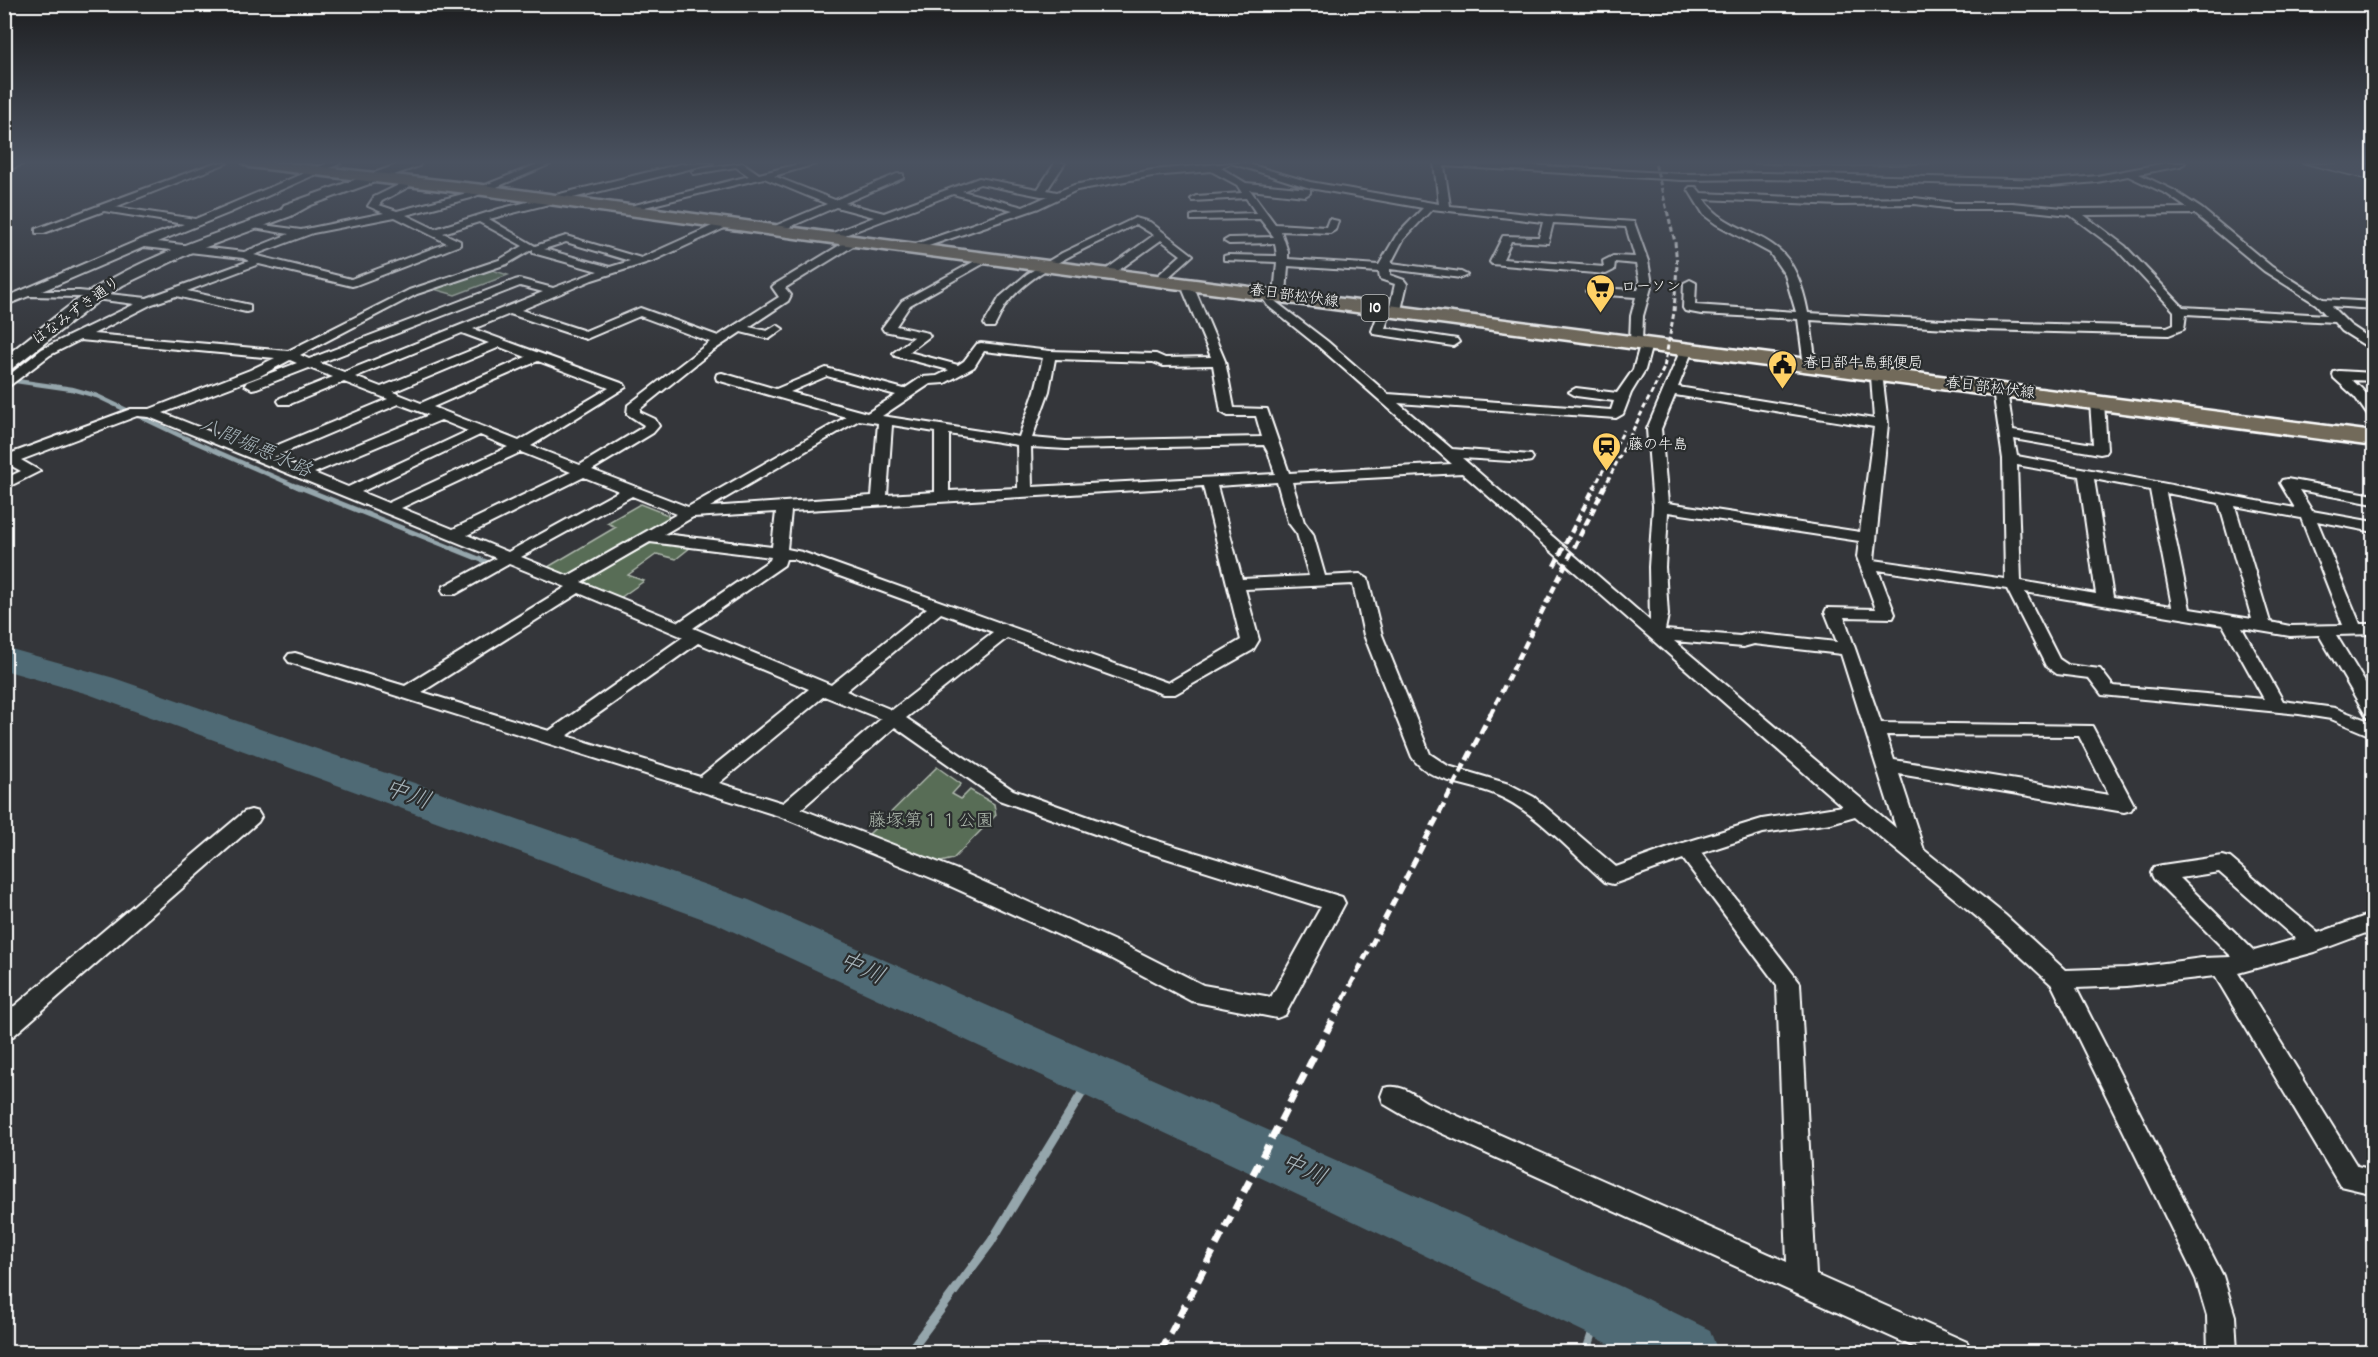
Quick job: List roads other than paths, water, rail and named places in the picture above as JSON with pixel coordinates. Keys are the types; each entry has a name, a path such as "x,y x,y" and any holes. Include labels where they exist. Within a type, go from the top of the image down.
{"main road":[{"name":"春日部松伏線","path":"744,226 2373,439"}],"street":[{"path":"40,231 52,226"},
{"path":"4,303 141,243 186,226"},
{"name":"はなみずき通り","path":"8,379 72,313 95,296 140,270 244,226"},
{"path":"263,226 302,233"},
{"path":"245,255 302,233 328,226"},
{"path":"336,226 355,236"},
{"path":"141,243 245,255 258,261 352,283 456,243 423,226"},
{"path":"435,232 453,226"},
{"path":"151,413 255,373 413,292 503,262 530,246 495,226"},
{"path":"285,401 554,292 641,261 720,226"},
{"path":"774,230 783,226"},
{"path":"829,238 857,226"},
{"path":"911,249 977,226"},
{"path":"990,324 1004,299 1048,266 1125,226"},
{"path":"1149,226 1188,255 1159,280"},
{"path":"1246,226 1252,240"},
{"path":"1271,226 1278,234 1283,260 1272,304 1323,344 1858,808 1997,921 2060,979 2209,1276 2221,1316 2222,1353"},
{"path":"1297,226 1330,230 1331,226"},
{"path":"1412,226 1394,246 1384,267 1384,277 1401,284 1378,330 1453,342"},
{"path":"1547,226 1544,241 1508,238 1496,262 1606,271 1610,268 1609,261 1613,259 1642,261"},
{"path":"1385,398 1616,414 1639,370 1641,343 1636,316 1646,284 1642,261 1631,226"},
{"path":"1728,226 1774,251 1781,258 1800,299 1810,366"},
{"path":"2092,226 2121,248 2180,310 2337,319"},
{"path":"2216,226 2268,269 2320,302 2337,319 2373,347"},
{"path":"1108,273 1161,235"},
{"path":"610,271 537,251 540,247 566,239 641,261"},
{"path":"1229,241 1279,240"},
{"path":"454,536 583,470 648,430 652,426 650,422 634,414 633,408 719,341 784,298 785,295 778,287 854,241"},
{"path":"960,369 899,354 924,336 888,327 906,303 986,258"},
{"path":"1228,258 1384,267 1461,275"},
{"path":"8,379 46,352 78,336 148,303 258,261"},
{"path":"241,390 519,282 554,292"},
{"path":"1192,284 1190,290 1219,361 1228,412 1262,412 1269,441 1272,450 1276,452 1296,522 1305,534 1318,581"},
{"path":"1690,284 1689,308 1982,327 2169,331 2180,326 2180,310"},
{"path":"1592,291 1642,294"},
{"path":"175,292 246,308"},
{"path":"4,293 95,296 148,303"},
{"path":"2320,302 2373,306"},
{"path":"510,310 586,336 640,312 719,341"},
{"path":"739,328 769,334 777,329"},
{"path":"388,509 521,446 619,387 462,329"},
{"path":"78,336 288,355 689,513 1025,491 1466,468"},
{"path":"383,391 500,344"},
{"path":"407,693 648,537 908,394 927,380 940,380 969,364 981,347 1050,355 1156,358 1162,362 1219,361"},
{"path":"1655,634 1660,615 1657,567 1661,506 1654,429 1687,350"},
{"path":"1025,491 1024,442 1042,391 1050,355"},
{"path":"422,407 537,357"},
{"path":"777,393 826,372 908,394"},
{"path":"2373,378 2339,375 2360,394 2373,414"},
{"path":"1877,376 1881,424 1865,557 1887,614 1833,612 1848,649 1915,854"},
{"path":"722,377 863,417 1024,442 1066,444 1269,441"},
{"path":"1670,390 1881,424"},
{"path":"2000,390 2010,459 2013,585 2052,662 2063,670 2094,673 2108,692 2277,706 2335,714 2373,731"},
{"path":"1576,392 1623,398"},
{"path":"260,458 401,398"},
{"path":"2007,434 2100,450 2097,402"},
{"path":"6,460 136,412 151,413 894,718 1006,795 1144,844 1334,903 1277,1008 1199,994 1120,953 947,875 786,811 295,658"},
{"path":"300,474 442,415"},
{"path":"879,500 885,421"},
{"path":"347,493 480,430"},
{"path":"942,430 942,496"},
{"path":"1449,453 1526,458"},
{"path":"2010,459 2373,527"},
{"path":"4,485 33,471 6,460"},
{"path":"2086,473 2105,600"},
{"path":"648,537 796,555 1169,690 1247,646 1250,640 1209,482"},
{"path":"2354,630 2307,515 2287,483 2373,500"},
{"path":"2157,487 2182,613"},
{"path":"450,590 632,490"},
{"path":"2226,500 2262,626"},
{"path":"550,739 778,562 781,554 784,506"},
{"path":"1661,506 1867,538"},
{"path":"1868,564 2013,585 2290,631 2373,629"},
{"path":"1236,584 1360,579 1373,635 1422,757 1441,771 1502,789 1527,802 1613,876 1687,849 1762,826 1831,816 1858,808"},
{"path":"702,786 939,607"},
{"path":"2229,620 2277,706"},
{"path":"2324,630 2373,713"},
{"path":"786,811 894,718 1005,631"},
{"path":"1655,634 1743,642 1751,638 1848,649"},
{"path":"1874,729 2085,730 2124,805 1886,765"},
{"path":"4,1030 251,817"},
{"path":"1687,849 1788,983 1802,1283"},
{"path":"2250,961 2162,873 2223,864 2315,943"},
{"path":"2060,979 2127,977 2222,967 2315,943 2373,921"},
{"path":"2222,967 2349,1177 2373,1182"},
{"path":"1393,1096 1417,1110 1957,1353"}],"waterway":[{"name":"八間堀悪水路","path":"9,380 72,389 97,396 300,488"},
{"name":"八間堀悪水路","path":"297,486 489,563"},
{"name":"中川","path":"4,658 101,686 733,912 1350,1192 1601,1308 1688,1352"},
{"path":"909,1352 991,1242 1093,1075"},
{"path":"1586,1352 1601,1308"}],"railway":[{"path":"1605,486 1664,368 1674,312 1677,265 1671,226"},
{"path":"1594,488 1624,430"},
{"path":"1554,566 1595,486"},
{"path":"1490,715 1605,486"},
{"path":"1343,1000 1491,713"},
{"path":"1161,1352 1344,998"}],"place":[{"name":"ローソン","path":"1600,314"},
{"name":"春日部牛島郵便局","path":"1782,390"},
{"name":"藤の牛島","path":"1607,472"}],"park label":[{"name":"藤塚第１１公園","path":"931,822"}]}
